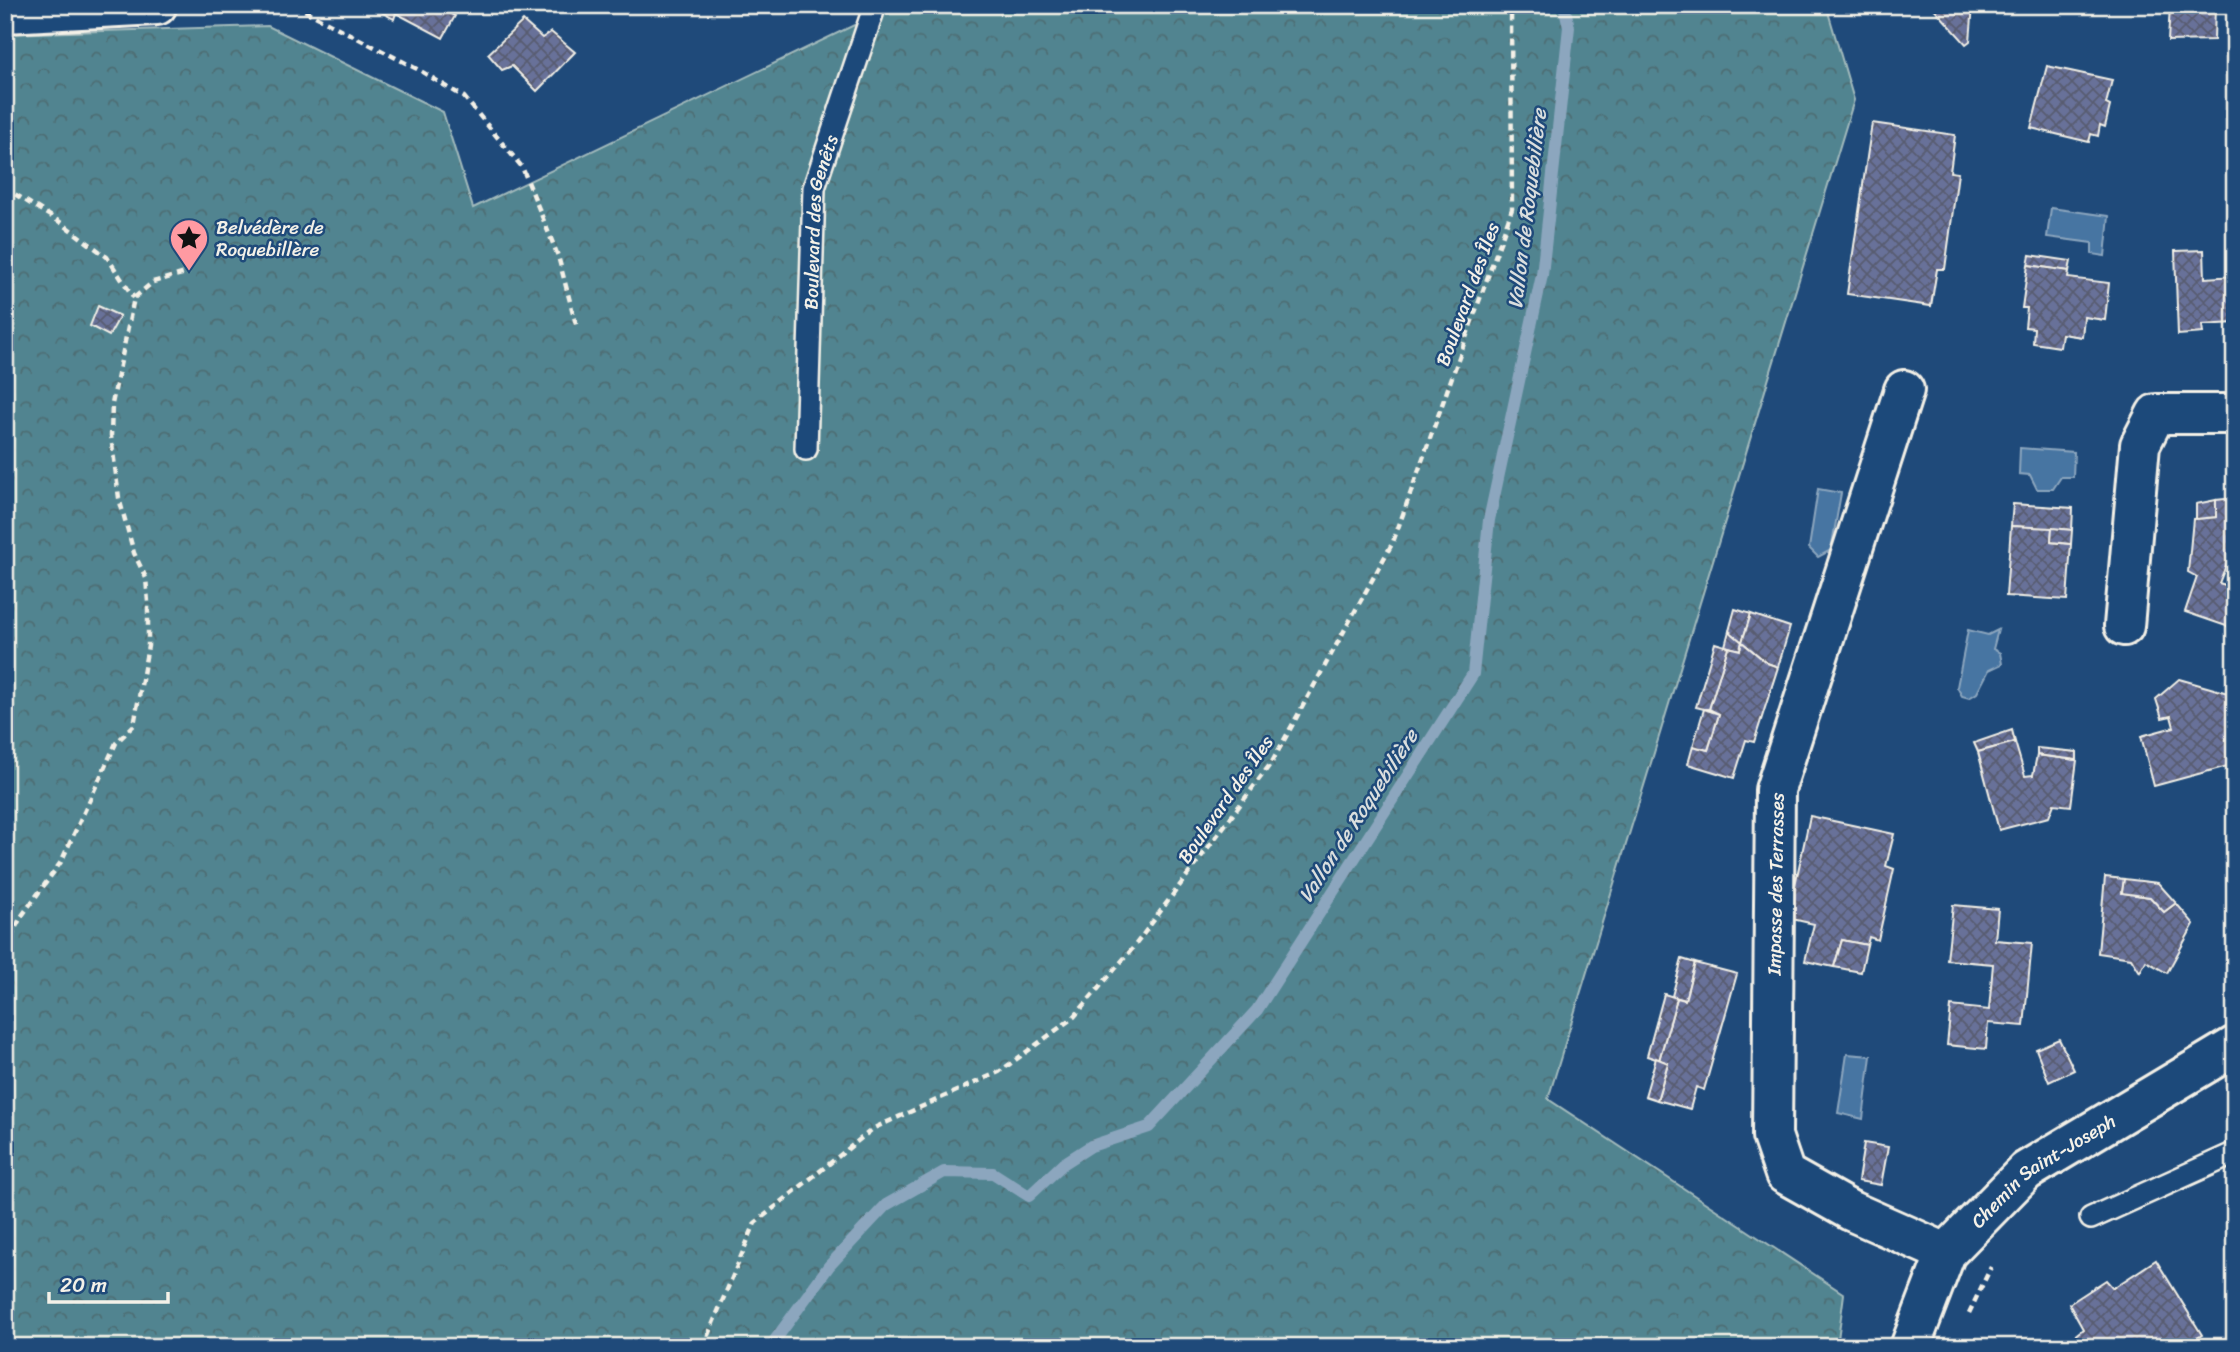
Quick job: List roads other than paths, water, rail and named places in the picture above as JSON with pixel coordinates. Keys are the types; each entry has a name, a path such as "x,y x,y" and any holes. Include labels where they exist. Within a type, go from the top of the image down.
{"street":[{"path":"5,13 156,5"},
{"name":"Impasse des Terrasses","path":"1904,390 1775,790 1772,1136 1785,1174 1851,1211 1946,1252"},
{"path":"2124,626 2140,445 2156,414 2235,414"},
{"name":"Chemin Saint-Joseph","path":"1910,1347 1946,1252 2026,1171 2235,1045"}],"lane":[{"name":"Boulevard des Genêts","path":"806,449 814,188 875,5"},
{"path":"2091,1218 2235,1153"}],"water":[{"path":"2051,208 2109,216 2105,256 2092,254 2092,243 2047,237"},
{"path":"2020,448 2074,452 2073,477 2061,477 2053,489 2037,489 2030,475 2019,474"},
{"path":"1818,489 1841,493 1831,550 1818,557 1809,548"},
{"path":"1968,630 1988,635 1998,630 1993,649 2000,653 2002,664 1989,670 1977,693 1969,698 1962,696 1957,687"},
{"path":"1847,1054 1871,1056 1863,1119 1838,1113"}],"waterway":[{"name":"Vallon de Roquebilière","path":"770,1347 829,1266 886,1205 944,1172 993,1173 1029,1196 1063,1164 1091,1146 1149,1127 1257,1010 1473,674 1489,520 1542,275 1569,27 1564,5"}],"place":[{"name":"Belvédère de Roquebillère","path":"189,272"}]}
